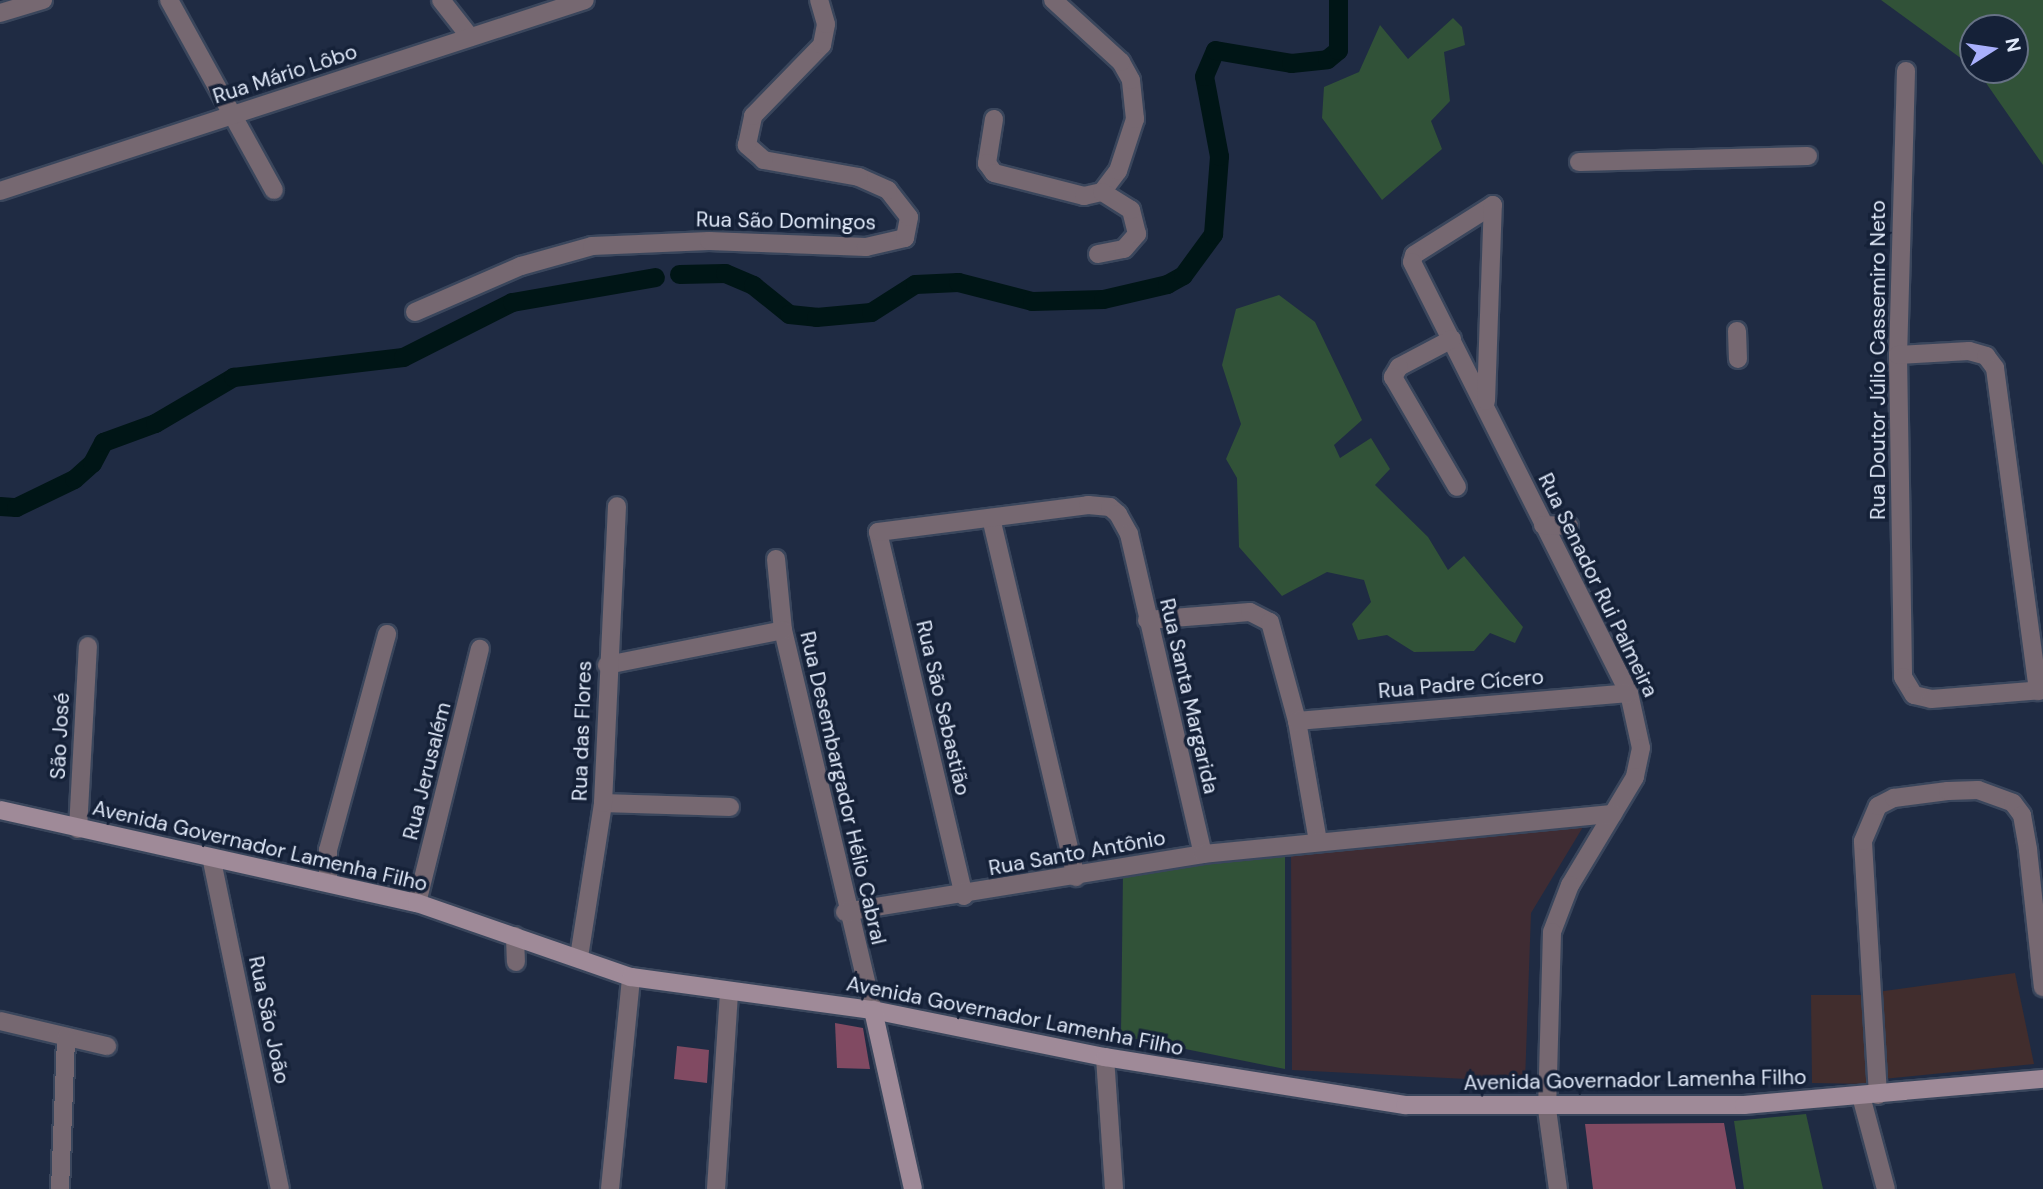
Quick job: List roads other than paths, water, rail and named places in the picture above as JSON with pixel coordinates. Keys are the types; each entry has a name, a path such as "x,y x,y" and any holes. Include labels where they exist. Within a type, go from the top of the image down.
{"street":[{"path":"0,13 43,0"},
{"path":"169,0 274,190"},
{"path":"441,0 470,37"},
{"name":"Rua Mário Lôbo","path":"0,191 585,0"},
{"name":"Rua São Domingos","path":"415,312 521,266 592,246 721,241 881,247 905,238 909,217 888,190 859,177 764,160 747,145 753,116 816,56 826,24 818,0"},
{"path":"994,119 987,163 994,173 1084,196 1102,192 1118,170 1135,119 1134,88 1121,62 1053,0"},
{"name":"Rua Doutor Júlio Cassemiro Neto","path":"1906,71 1898,355 1903,677 1914,695 1931,699 2041,691"},
{"path":"1579,162 1808,156"},
{"path":"1098,254 1124,249 1137,234 1131,210 1102,192"},
{"name":"Rua Senador Rui Palmeira","path":"1486,404 1493,205 1412,258 1486,404 1542,525 1629,693 1641,748 1643,777 1612,814 1570,885 1552,932 1547,1109 1558,1189"},
{"path":"1737,331 1738,359"},
{"path":"1452,339 1399,367 1394,382 1457,487"},
{"path":"1898,355 1969,351 1986,356 1995,368 2041,691"},
{"name":"Rua Santa Margarida","path":"878,531 1101,505 1125,523 1203,854"},
{"name":"Rua das Flores","path":"579,957 603,803 607,665 617,506"},
{"path":"992,518 1076,877"},
{"path":"1542,525 1569,526"},
{"name":"Rua São Sebastião","path":"878,531 964,896"},
{"name":"Rua Desembargador Hélio Cabral","path":"776,559 783,630 845,912 873,1010 913,1189"},
{"path":"1147,620 1250,612 1270,622 1297,721 1318,841"},
{"path":"607,665 783,630"},
{"path":"328,880 328,850 387,634"},
{"name":"São José","path":"78,829 88,646"},
{"name":"Rua Jerusalém","path":"417,903 480,649"},
{"name":"Rua Padre Cícero","path":"1297,721 1629,693"},
{"path":"1886,1189 1870,1095 1865,863 1867,823 1878,806 1894,798 1978,790 2013,803 2022,815 2043,988"},
{"path":"603,803 730,807"},
{"name":"Avenida Governador Lamenha Filho","path":"0,810 212,861 328,880 417,903 631,977 873,1010 1105,1057 1405,1105 1547,1109 1870,1095 2043,1079"},
{"name":"Rua Santo Antônio","path":"845,912 964,896 1203,854 1612,814"},
{"name":"Rua São João","path":"212,861 281,1189"},
{"path":"515,936 516,962"},
{"path":"610,1189 631,977"},
{"path":"716,1189 729,991"},
{"path":"0,1021 107,1046"},
{"path":"60,1189 66,1037"},
{"path":"1105,1057 1114,1189"}],"waterway":[{"path":"679,274 725,273 753,285 789,314 816,317 871,312 915,284 958,282 1032,301 1103,299 1167,284 1183,275 1213,234 1219,156 1204,76 1215,50 1291,63 1327,59 1338,50 1338,0"},
{"path":"0,506 16,507 74,479 92,463 103,442 155,423 233,377 403,357 512,302 655,277"}]}
